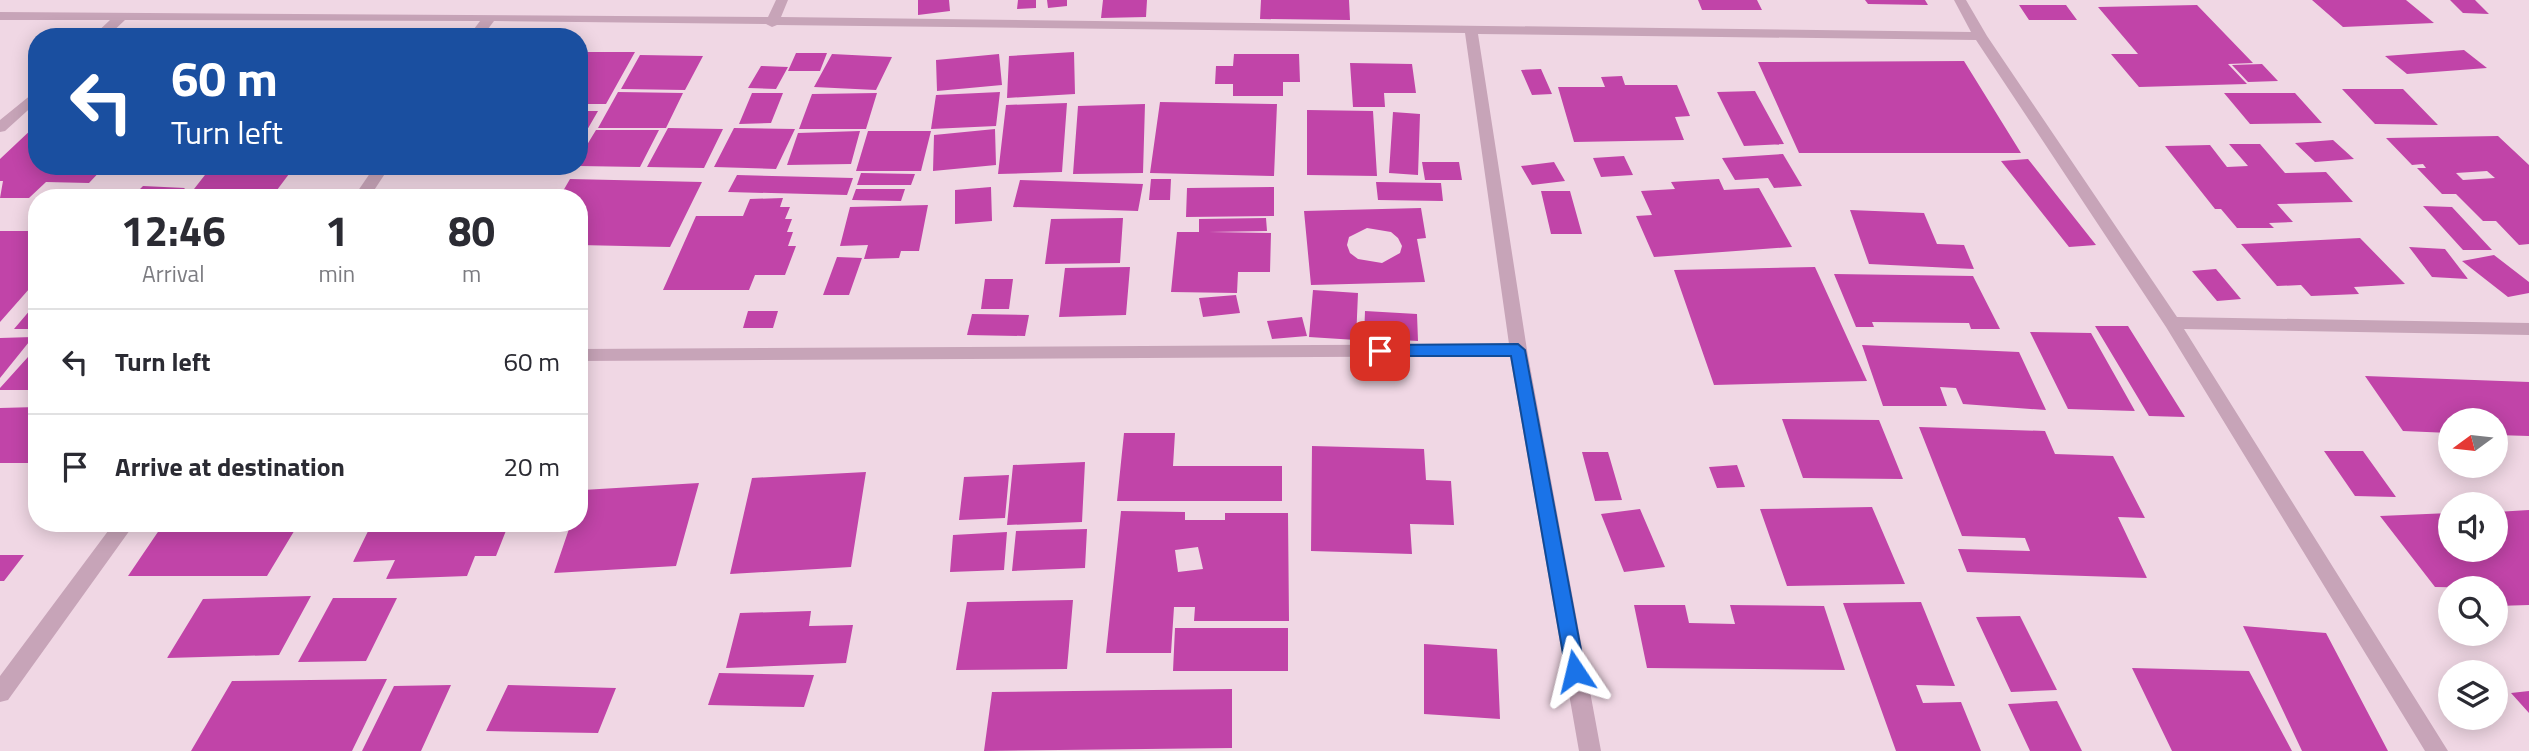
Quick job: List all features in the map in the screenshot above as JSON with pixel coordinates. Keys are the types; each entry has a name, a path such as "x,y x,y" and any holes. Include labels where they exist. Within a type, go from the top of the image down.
{"street":[{"path":"772,23 782,0"},
{"path":"1960,0 1980,36 2172,323 2437,751"},
{"path":"0,16 490,17 772,23 1980,36"},
{"path":"109,28 121,17"},
{"path":"482,28 490,17"},
{"path":"1471,31 1518,350 1590,751"},
{"path":"0,128 28,102"},
{"path":"2172,323 2529,329"},
{"path":"588,355 1518,350"},
{"path":"0,693 118,532"}],"building":[{"path":"918,0 949,0 950,11 918,15"},
{"path":"1018,0 1036,0 1036,8 1017,9"},
{"path":"1047,0 1067,0 1067,6 1048,8"},
{"path":"1103,0 1147,0 1146,17 1101,18"},
{"path":"1261,0 1349,0 1350,20 1260,19"},
{"path":"1698,0 1757,0 1762,10 1702,10"},
{"path":"1865,0 1925,0 1928,5 1868,4"},
{"path":"2312,0 2406,0 2434,23 2343,27"},
{"path":"2450,0 2475,0 2489,14 2463,13"},
{"path":"2019,5 2066,5 2077,20 2029,20"},
{"path":"2197,5 2253,63 2228,64 2247,84 2139,87 2111,54 2138,54 2098,7"},
{"path":"2464,50 2487,68 2407,74 2385,56"},
{"path":"588,52 635,52 606,104 588,104"},
{"path":"1074,52 1075,94 1007,98 1009,56"},
{"path":"796,53 827,53 820,71 788,71"},
{"path":"832,54 892,57 876,90 814,87"},
{"path":"999,54 1002,85 937,91 936,60"},
{"path":"1234,54 1299,54 1300,82 1283,82 1283,96 1233,96 1233,84 1215,84 1216,66 1233,66"},
{"path":"640,55 703,56 685,90 621,89"},
{"path":"1964,61 2021,153 1799,153 1758,62"},
{"path":"1350,63 1412,64 1416,93 1384,93 1385,107 1353,107"},
{"path":"2262,64 2278,81 2248,82 2232,65"},
{"path":"761,66 788,67 776,89 748,88"},
{"path":"1541,69 1552,94 1532,95 1521,70"},
{"path":"1622,76 1625,85 1677,85 1690,116 1675,117 1684,140 1574,142 1558,87 1605,87 1601,77"},
{"path":"2342,89 2403,89 2438,125 2375,124"},
{"path":"1755,91 1784,144 1744,146 1717,92"},
{"path":"618,92 683,93 666,128 598,128"},
{"path":"1000,92 996,126 931,129 936,95"},
{"path":"752,93 783,93 771,123 739,124"},
{"path":"877,93 866,129 799,129 812,94"},
{"path":"2224,93 2295,93 2322,123 2250,124"},
{"path":"1160,102 1277,104 1274,176 1150,173"},
{"path":"1067,103 1062,172 998,174 1006,105"},
{"path":"1145,104 1143,173 1073,174 1078,106"},
{"path":"1307,110 1373,111 1377,176 1307,175"},
{"path":"588,111 598,111 588,128"},
{"path":"1393,112 1420,114 1418,175 1389,173"},
{"path":"668,128 723,129 704,168 647,167"},
{"path":"734,128 795,129 776,169 714,167"},
{"path":"995,129 996,165 933,171 934,135"},
{"path":"596,130 659,130 640,167 588,166 588,143"},
{"path":"860,131 851,164 787,165 798,133"},
{"path":"868,131 931,131 921,171 856,171"},
{"path":"28,133 28,175 97,175 89,183 46,182 39,189 28,189 28,198 0,198 3,181 0,181 0,159"},
{"path":"2498,136 2529,165 2529,244 2519,245 2496,221 2483,221 2456,194 2442,194 2417,168 2426,168 2423,164 2412,165 2386,138","holes":["2487,171 2495,178 2463,180 2456,173"]},
{"path":"2333,140 2354,159 2315,162 2295,143"},
{"path":"2229,144 2260,144 2285,173 2326,172 2353,202 2277,204 2293,222 2269,223 2274,228 2237,228 2221,209 2215,209 2165,146 2210,145 2227,167 2248,166"},
{"path":"1783,154 1802,186 1774,188 1768,178 1735,180 1722,158"},
{"path":"1624,156 1633,175 1601,177 1593,158"},
{"path":"2028,159 2096,245 2069,247 2001,161"},
{"path":"1422,162 1459,162 1462,180 1425,180"},
{"path":"1554,162 1565,181 1532,185 1521,166"},
{"path":"861,173 915,174 911,185 857,185"},
{"path":"205,175 288,175 278,189 194,189"},
{"path":"737,175 853,178 847,195 728,192"},
{"path":"570,179 702,182 670,247 588,245 588,189 564,189"},
{"path":"1151,179 1171,179 1170,200 1149,200"},
{"path":"1719,179 1724,190 1759,188 1792,247 1654,257 1636,216 1652,215 1641,191 1675,189 1671,182"},
{"path":"1020,180 1143,184 1138,211 1013,207"},
{"path":"1376,182 1441,183 1443,201 1378,200"},
{"path":"143,186 185,188 184,189 140,189"},
{"path":"991,187 992,221 955,224 955,190"},
{"path":"1274,187 1274,216 1186,217 1187,188"},
{"path":"856,189 905,189 901,201 852,200"},
{"path":"1541,191 1570,191 1582,234 1551,234"},
{"path":"783,198 780,207 790,207 785,219 792,219 787,232 793,232 788,246 796,246 785,275 755,275 749,290 663,290 696,216 743,216 750,199"},
{"path":"928,205 919,251 901,251 899,258 864,259 868,245 840,246 850,207"},
{"path":"2423,206 2452,207 2492,250 2463,250"},
{"path":"1421,208 1426,238 1417,239 1425,282 1311,285 1304,211","holes":["1367,228 1391,232 1402,246 1400,253 1382,263 1358,259 1350,253 1347,245 1349,237"]},
{"path":"1850,210 1924,213 1937,244 1964,245 1974,269 1869,264"},
{"path":"1123,218 1120,263 1045,264 1051,219"},
{"path":"1266,218 1267,231 1209,232 1271,233 1270,272 1238,272 1237,293 1171,292 1177,232 1199,232 1199,219"},
{"path":"0,231 28,231 28,290 0,322"},
{"path":"2360,238 2405,284 2354,287 2359,294 2311,296 2301,285 2277,286 2241,244"},
{"path":"2409,247 2445,249 2468,279 2432,277"},
{"path":"2494,255 2529,282 2529,293 2508,297 2462,261"},
{"path":"837,257 862,258 849,295 823,295"},
{"path":"1130,267 1126,315 1059,317 1065,268"},
{"path":"1815,267 1867,381 1714,385 1674,270"},
{"path":"2216,269 2241,299 2217,301 2192,271"},
{"path":"1834,274 1973,276 2000,329 1971,329 1969,323 1872,322 1874,327 1856,327"},
{"path":"985,279 1013,279 1009,309 981,309"},
{"path":"1313,290 1358,293 1356,340 1309,337"},
{"path":"1236,295 1240,313 1203,317 1199,298"},
{"path":"748,311 778,311 773,328 743,328"},
{"path":"1365,311 1417,314 1418,341 1364,338"},
{"path":"28,313 28,329 14,329"},
{"path":"972,314 1029,315 1025,336 967,335"},
{"path":"1302,317 1307,336 1272,339 1267,321"},
{"path":"2095,326 2128,326 2185,417 2149,416"},
{"path":"2030,332 2091,333 2135,411 2068,409"},
{"path":"28,337 28,343 0,378 0,338"},
{"path":"1862,345 2019,352 2046,410 1963,404 1956,388 1940,387 1947,406 1883,406"},
{"path":"28,357 28,390 0,388"},
{"path":"2365,376 2529,382 2529,436 2508,435 2508,408 2438,408 2438,432 2403,431"},
{"path":"28,407 28,463 0,463 0,408"},
{"path":"1782,419 1879,420 1903,479 1803,478"},
{"path":"1919,427 2045,431 2055,454 2113,456 2145,518 2118,517 2147,578 1967,572 1958,549 2030,551 2025,538 1962,536"},
{"path":"1124,433 1175,433 1173,466 1282,466 1282,501 1117,501"},
{"path":"1312,446 1424,449 1426,480 1451,481 1454,525 1410,524 1412,554 1311,551"},
{"path":"2324,451 2363,451 2396,497 2355,496"},
{"path":"1582,452 1608,452 1622,500 1595,501"},
{"path":"1085,462 1082,522 1007,525 1013,465"},
{"path":"1737,465 1745,487 1717,488 1709,467"},
{"path":"866,472 851,567 730,574 752,478"},
{"path":"1009,475 1005,518 959,520 964,477"},
{"path":"699,483 676,566 554,573 568,532 588,532 588,490"},
{"path":"1872,507 1905,584 1787,586 1760,509"},
{"path":"1640,509 1665,567 1624,572 1601,514"},
{"path":"2529,510 2529,605 2508,606 2508,576 2438,576 2438,587 2435,587 2380,516 2438,514 2438,562 2508,562 2508,511"},
{"path":"1121,511 1185,512 1185,520 1225,520 1225,513 1288,513 1289,621 1194,621 1195,607 1174,607 1171,653 1106,653","holes":["1198,547 1203,569 1178,572 1175,550"]},
{"path":"1087,529 1085,568 1012,571 1016,531"},
{"path":"158,532 294,532 267,576 128,576"},
{"path":"368,532 505,532 496,556 475,556 467,576 386,579 395,560 353,562"},
{"path":"1007,532 1004,570 950,572 953,535"},
{"path":"0,555 24,555 4,581 0,581"},
{"path":"311,596 279,655 167,658 203,599"},
{"path":"333,598 397,598 366,661 298,662"},
{"path":"1073,600 1067,669 956,670 967,602"},
{"path":"1921,602 1955,686 1916,685 1923,703 1961,702 1981,751 1896,751 1843,603"},
{"path":"1634,605 1685,605 1689,623 1735,624 1730,605 1824,606 1845,670 1647,668"},
{"path":"811,611 809,626 853,625 846,663 726,668 740,613"},
{"path":"2020,616 2057,690 2011,692 1976,617"},
{"path":"2243,626 2326,633 2388,751 2302,751"},
{"path":"1175,628 1288,628 1288,671 1173,671"},
{"path":"1424,644 1497,649 1500,719 1424,714"},
{"path":"2132,668 2249,671 2292,751 2172,751"},
{"path":"719,673 814,675 804,707 708,705"},
{"path":"387,679 352,751 191,751 232,681"},
{"path":"451,685 421,751 362,751 394,686"},
{"path":"508,685 616,688 598,733 486,731"},
{"path":"1232,689 1232,748 984,751 992,692"},
{"path":"2529,691 2529,713 2511,693"},
{"path":"2057,701 2082,751 2030,751 2008,704"}],"route":[{"path":"1380,351 1518,350 1575,671"}]}
